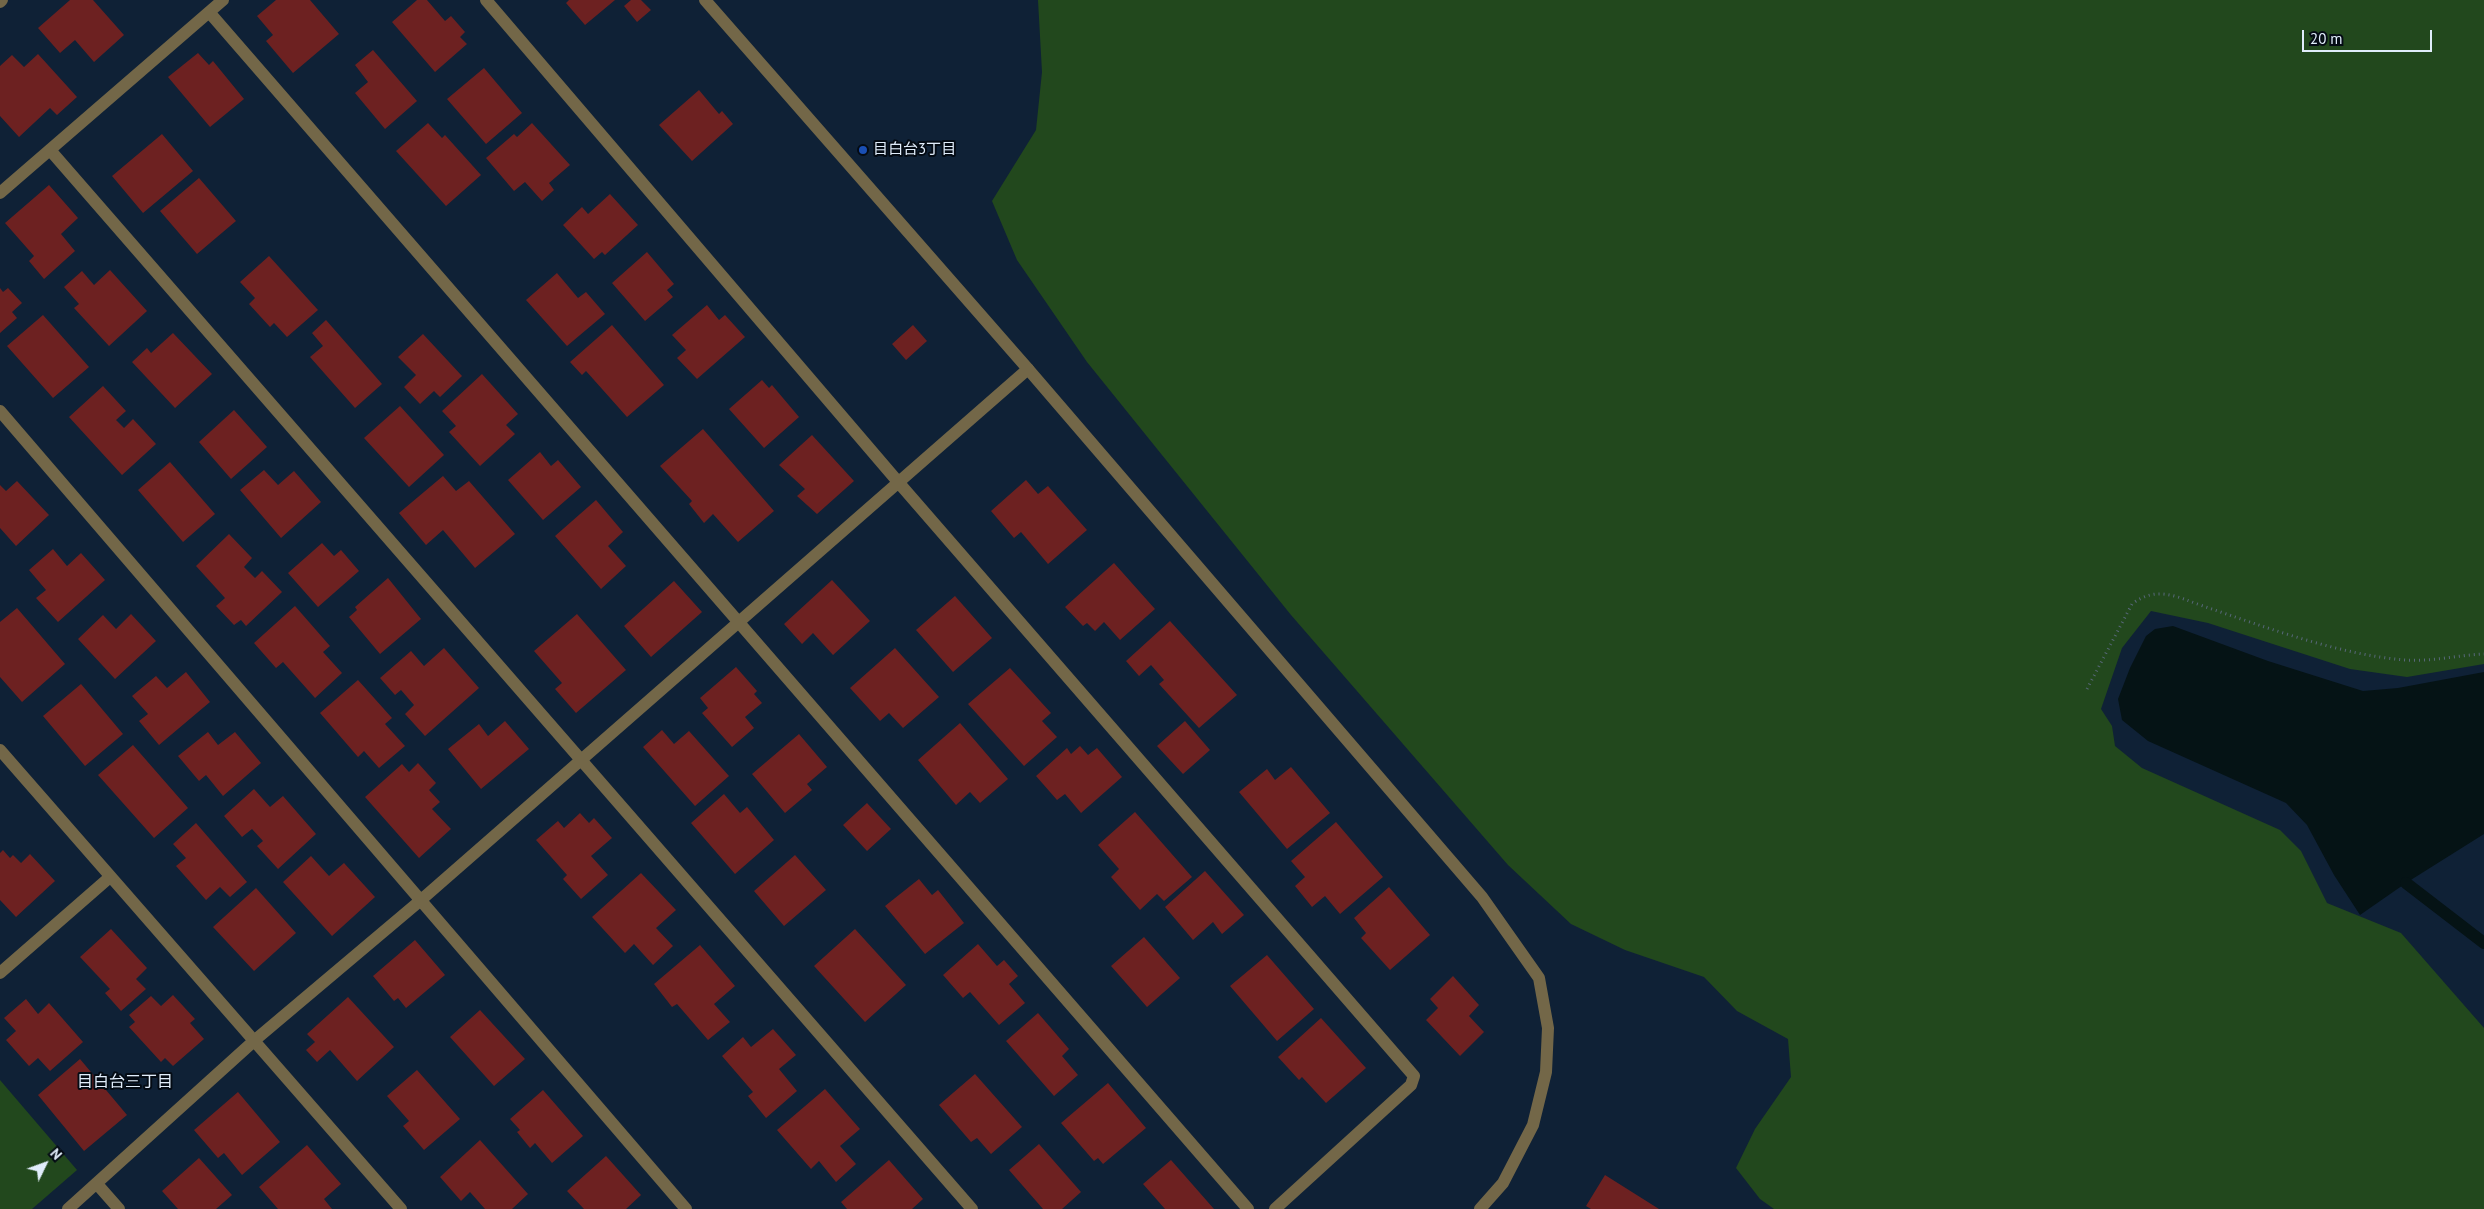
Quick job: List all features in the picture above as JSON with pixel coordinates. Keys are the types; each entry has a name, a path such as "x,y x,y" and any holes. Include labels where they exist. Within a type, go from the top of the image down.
{"street":[{"path":"0,193 223,0"},
{"path":"486,0 899,483 1414,1076 1411,1085 1275,1209"},
{"path":"705,0 1028,369 1482,897 1539,978 1548,1028 1546,1072 1533,1125 1503,1183 1480,1209"},
{"path":"209,12 1248,1209"},
{"path":"50,150 972,1209"},
{"path":"68,1209 255,1040 421,900 1028,369"},
{"path":"0,411 686,1209"},
{"path":"0,750 401,1209"},
{"path":"0,973 110,877"},
{"path":"97,1184 119,1209"}],"path":[{"path":"2087,689 2132,604 2143,596 2153,593 2175,596 2298,636 2367,654 2413,660 2484,654"}],"green space":[{"path":"1038,0 2484,0 2484,664 2407,677 2350,669 2208,623 2151,611 2122,648 2101,709 2112,726 2115,746 2142,768 2280,830 2301,851 2327,903 2401,933 2484,1028 2484,1209 1774,1209 1760,1199 1736,1168 1755,1129 1791,1077 1788,1039 1737,1011 1704,977 1625,950 1571,924 1508,865 1291,615 1087,362 1017,260 992,201 1036,130 1042,72"},
{"path":"0,1080 77,1170 32,1209 0,1209"}],"shaded area":[{"path":"2173,626 2268,661 2363,691 2398,688 2484,672 2484,834 2406,883 2360,915 2334,875 2307,825 2286,803 2148,741 2122,720 2118,699 2130,668 2146,636 2155,629"}],"building":[{"path":"70,0 93,0 124,35 94,62 75,40 60,53 38,28"},
{"path":"276,0 310,0 339,34 293,73 266,41 273,35 257,16"},
{"path":"417,0 427,0 445,21 451,16 465,32 460,37 467,44 435,72 392,22"},
{"path":"569,0 615,0 585,25 566,3"},
{"path":"631,0 641,0 651,10 637,22 624,6"},
{"path":"373,50 417,101 385,129 355,93 368,82 355,65"},
{"path":"198,53 209,65 213,61 244,99 210,127 168,77"},
{"path":"38,54 77,97 57,115 50,108 19,137 0,116 0,66 12,55 24,67"},
{"path":"484,68 522,113 486,144 447,99"},
{"path":"699,90 719,114 722,111 733,124 692,161 659,125"},
{"path":"428,123 442,138 445,135 481,175 446,206 396,151"},
{"path":"532,123 570,165 549,183 554,190 542,201 525,182 514,191 486,158 514,134 517,137"},
{"path":"162,134 193,171 143,213 112,176"},
{"path":"199,178 236,221 197,254 160,211"},
{"path":"49,185 78,218 61,234 75,251 44,279 29,261 34,256 5,223"},
{"path":"610,194 638,225 605,255 602,252 594,259 563,225 582,207 588,214"},
{"path":"647,252 674,284 667,290 673,297 645,321 612,283"},
{"path":"269,256 318,310 287,337 274,323 270,327 249,304 255,298 240,282"},
{"path":"110,270 147,311 109,346 74,308 79,304 64,287 82,271 94,285"},
{"path":"557,273 578,298 586,292 605,314 567,346 526,300"},
{"path":"0,288 3,292 8,288 22,303 12,312 17,318 0,333"},
{"path":"707,305 719,320 725,315 745,337 697,379 677,358 686,350 672,335"},
{"path":"43,315 89,367 53,398 7,346"},
{"path":"326,320 382,384 355,408 310,357 323,346 312,333"},
{"path":"612,325 664,385 627,417 586,371 582,375 570,362"},
{"path":"913,325 927,341 906,360 892,344"},
{"path":"173,333 212,374 175,408 132,362 147,348 151,353"},
{"path":"423,334 462,376 440,397 434,391 420,404 404,387 416,375 398,357"},
{"path":"482,374 518,414 506,425 515,434 480,466 449,432 456,426 442,411"},
{"path":"762,380 769,388 772,385 799,417 764,448 729,409"},
{"path":"103,386 126,411 116,420 124,428 133,419 156,444 122,475 69,417"},
{"path":"400,406 444,455 409,487 364,438"},
{"path":"234,410 267,447 231,479 199,442"},
{"path":"703,429 774,511 738,542 713,514 704,523 689,504 692,501 660,466"},
{"path":"812,435 854,481 817,514 797,496 805,489 779,465"},
{"path":"540,452 551,466 558,460 581,487 543,520 508,480"},
{"path":"170,462 215,514 183,542 138,490"},
{"path":"264,470 278,485 294,471 321,502 281,538 240,490"},
{"path":"443,476 456,491 469,481 515,534 475,568 443,530 426,545 399,513"},
{"path":"1026,480 1038,494 1048,486 1087,530 1048,564 1021,532 1014,538 991,511"},
{"path":"17,481 49,515 16,546 0,528 0,485 6,491"},
{"path":"596,500 623,532 608,546 626,566 601,589 555,536"},
{"path":"229,534 252,558 244,567 255,578 262,571 282,592 246,626 241,620 234,625 216,606 225,598 196,566"},
{"path":"322,543 334,556 341,550 359,571 318,607 288,573"},
{"path":"53,549 67,566 81,553 105,580 58,622 36,598 46,590 29,570"},
{"path":"1114,563 1155,609 1120,640 1104,622 1095,631 1087,623 1083,626 1065,607"},
{"path":"388,578 421,619 380,654 349,617 357,610 355,607"},
{"path":"832,580 870,621 833,655 813,633 802,644 784,624"},
{"path":"674,581 702,612 651,657 624,626"},
{"path":"955,596 992,638 953,672 916,630"},
{"path":"295,606 330,646 323,652 342,673 315,698 283,662 276,668 254,643"},
{"path":"17,608 65,664 22,702 0,677 0,622"},
{"path":"131,614 156,641 115,679 78,639 103,615 116,629"},
{"path":"577,614 626,670 576,713 555,689 562,683 534,651"},
{"path":"1170,621 1237,695 1199,728 1159,684 1164,680 1151,665 1139,676 1126,661"},
{"path":"444,648 479,688 425,736 405,714 414,705 401,690 395,695 380,678 411,651 424,666"},
{"path":"895,648 939,697 903,728 889,713 880,721 850,688"},
{"path":"736,667 757,691 754,694 762,703 745,717 754,728 732,747 702,713 708,708 700,698"},
{"path":"1010,668 1051,713 1042,721 1057,737 1024,766 968,704"},
{"path":"186,672 210,702 159,745 139,721 148,714 132,696 156,676 167,688"},
{"path":"358,680 392,718 385,724 405,746 379,768 364,751 358,757 320,713"},
{"path":"81,684 123,734 85,766 43,716"},
{"path":"505,721 529,749 481,789 448,749 479,724 488,736"},
{"path":"1185,721 1210,750 1183,774 1157,746"},
{"path":"960,723 1008,779 980,803 970,792 956,805 918,760"},
{"path":"662,730 674,744 689,731 729,776 695,806 643,747"},
{"path":"208,732 218,745 235,732 261,763 223,796 206,775 199,781 178,756"},
{"path":"799,734 827,767 807,784 812,790 785,813 752,774"},
{"path":"133,745 188,808 154,838 98,775"},
{"path":"1080,746 1088,755 1097,748 1122,777 1081,813 1065,794 1057,800 1036,776 1067,748 1071,754"},
{"path":"418,763 436,783 429,790 440,802 432,809 451,829 419,858 365,797 402,764 409,772"},
{"path":"1291,767 1330,813 1287,849 1239,792 1267,769 1275,780"},
{"path":"254,789 270,807 283,796 316,834 278,869 257,846 263,841 252,829 242,837 224,816"},
{"path":"724,794 740,813 747,807 774,840 735,874 691,823"},
{"path":"867,803 891,829 867,851 843,825"},
{"path":"1135,812 1192,877 1164,901 1157,894 1140,910 1111,877 1119,869 1098,845"},
{"path":"580,813 589,823 594,818 612,838 591,856 608,875 581,899 563,879 567,875 536,840 558,821 564,828"},
{"path":"1336,822 1383,877 1340,914 1325,896 1312,907 1295,886 1305,877 1291,861"},
{"path":"196,823 247,882 230,897 220,887 206,900 176,866 186,858 173,844"},
{"path":"3,850 10,858 13,855 21,863 30,854 55,881 16,917 0,900 0,853"},
{"path":"795,855 826,890 784,926 754,891"},
{"path":"311,856 329,876 344,863 375,897 332,936 283,882"},
{"path":"1205,871 1244,915 1222,934 1213,922 1193,940 1165,907"},
{"path":"641,873 676,910 656,928 673,946 653,965 634,944 625,953 592,917"},
{"path":"919,879 932,895 938,890 964,923 925,954 885,906"},
{"path":"1389,887 1430,935 1390,970 1361,938 1366,933 1354,918"},
{"path":"256,888 296,933 254,971 213,927"},
{"path":"111,929 147,968 136,979 146,989 121,1011 105,993 110,989 80,957"},
{"path":"855,929 906,985 865,1022 814,966"},
{"path":"1144,937 1180,978 1147,1007 1111,966"},
{"path":"415,940 445,975 406,1008 398,998 394,1001 373,976"},
{"path":"978,944 997,966 1004,960 1018,976 1009,984 1025,1003 999,1025 970,992 963,998 943,975"},
{"path":"700,945 735,986 714,1004 730,1022 708,1040 677,1004 672,1007 654,984"},
{"path":"1267,955 1314,1009 1277,1041 1230,986"},
{"path":"1453,976 1479,1005 1469,1016 1484,1032 1460,1056 1426,1020 1438,1008 1430,999"},
{"path":"173,995 195,1019 190,1023 204,1039 173,1066 165,1058 161,1062 129,1027 135,1022 129,1015 151,996 161,1006"},
{"path":"348,997 394,1047 357,1081 330,1050 317,1062 306,1050 315,1042 307,1034"},
{"path":"26,999 38,1014 49,1003 83,1042 50,1071 38,1058 29,1066 6,1040 16,1031 4,1018"},
{"path":"480,1010 525,1059 494,1086 450,1037"},
{"path":"1038,1013 1069,1049 1062,1056 1078,1075 1054,1096 1006,1041"},
{"path":"1321,1018 1366,1068 1326,1103 1302,1077 1299,1080 1278,1057"},
{"path":"773,1029 796,1055 779,1069 797,1091 766,1118 748,1096 753,1092 722,1056 743,1037 751,1047"},
{"path":"80,1059 127,1115 84,1151 38,1095"},
{"path":"417,1070 460,1119 424,1150 403,1126 409,1121 387,1096"},
{"path":"975,1074 1022,1127 991,1154 977,1138 971,1142 939,1105"},
{"path":"1108,1083 1146,1128 1103,1164 1098,1158 1094,1161 1061,1123"},
{"path":"825,1089 860,1129 840,1146 856,1164 836,1182 819,1161 811,1169 777,1130"},
{"path":"543,1090 583,1136 552,1163 535,1143 530,1148 517,1132 520,1130 510,1119"},
{"path":"238,1092 280,1142 242,1175 224,1153 218,1158 194,1130"},
{"path":"480,1140 528,1194 512,1209 485,1209 470,1192 461,1201 440,1177"},
{"path":"1039,1144 1081,1192 1062,1209 1043,1209 1009,1170"},
{"path":"307,1145 341,1184 324,1199 332,1209 278,1209 259,1187"},
{"path":"606,1156 641,1195 626,1209 584,1209 567,1191"},
{"path":"199,1158 232,1195 216,1209 178,1209 162,1191"},
{"path":"889,1160 923,1199 912,1209 847,1209 841,1202"},
{"path":"1171,1160 1214,1209 1165,1209 1143,1184"},
{"path":"1605,1175 1659,1209 1591,1209 1586,1206"}],"waterway":[{"path":"2406,883 2484,943"}],"place":[{"name":"目白台3丁目","path":"863,150"}],"district":[{"name":"目白台三丁目","path":"125,1082"}]}
